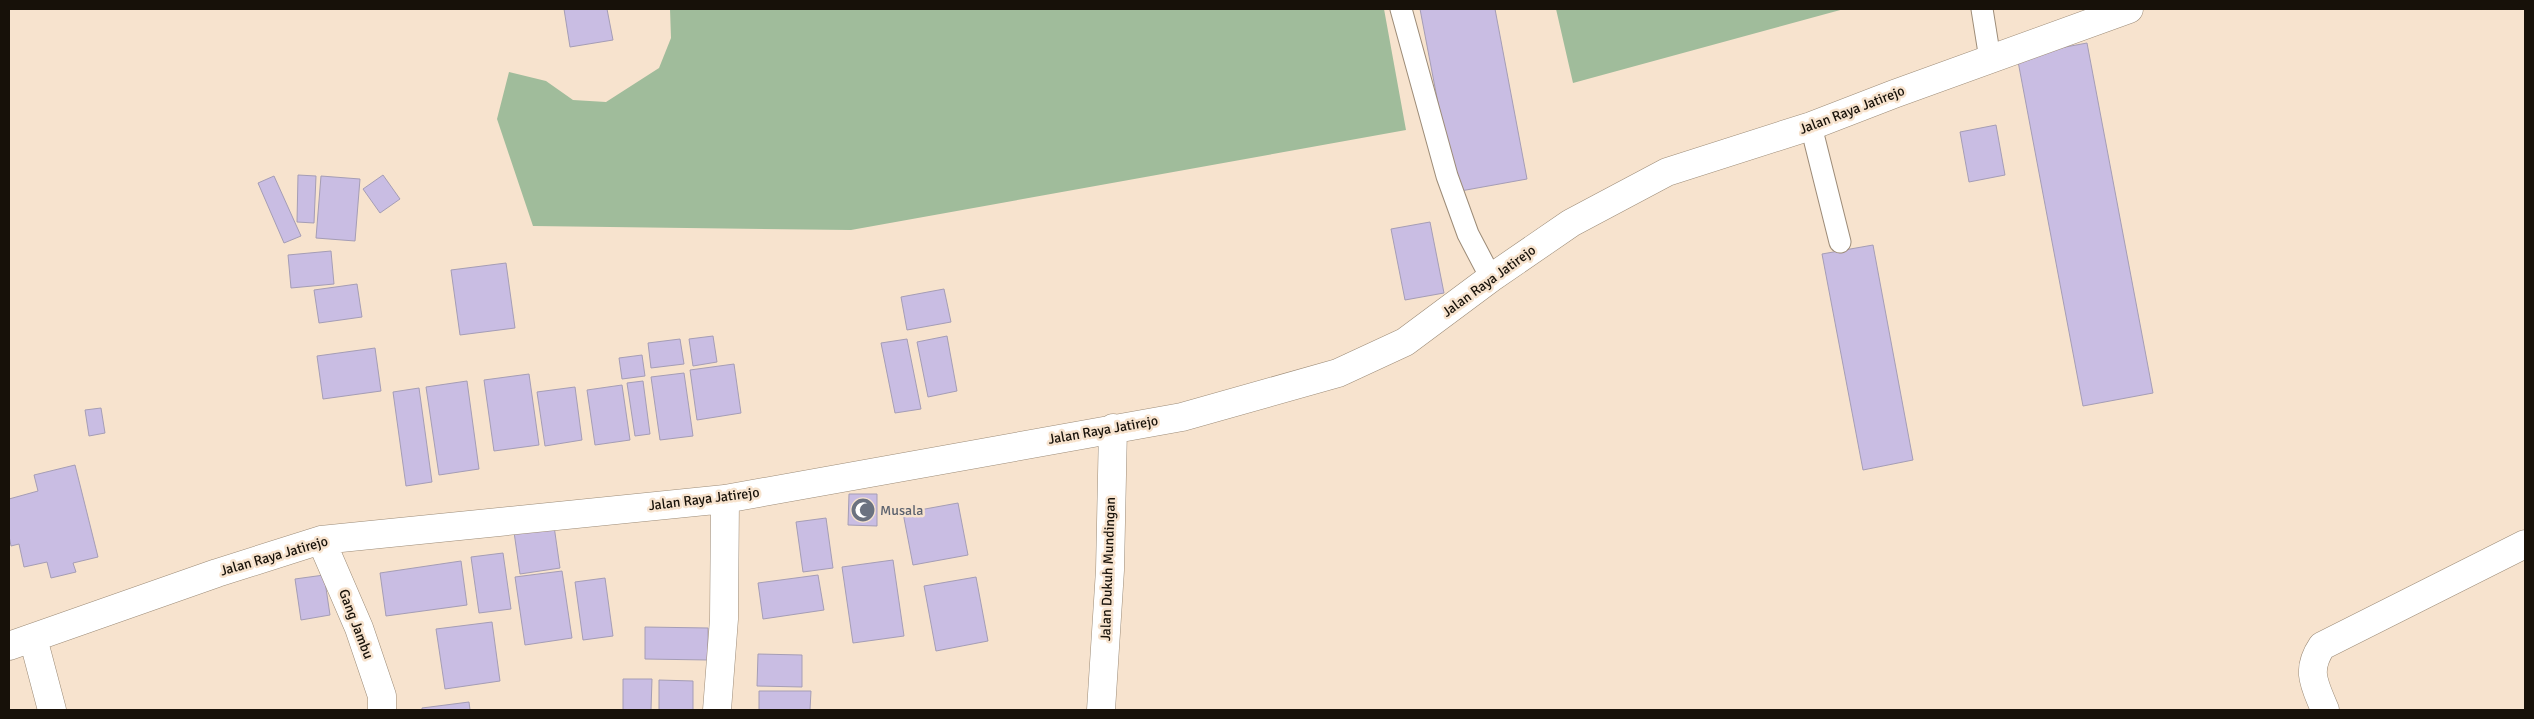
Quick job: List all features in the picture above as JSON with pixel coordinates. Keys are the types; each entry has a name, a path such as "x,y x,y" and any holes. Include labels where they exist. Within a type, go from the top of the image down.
{"street":[{"name":"Jalan Raya Jatirejo","path":"21,642 217,573 321,540 725,499 1182,417 1338,373 1405,342 1491,278 1571,223 1666,172 1811,126 2130,9"},
{"name":"Jalan Dukuh Mundingan","path":"1101,710 1110,570 1113,428"},
{"path":"717,710 724,619 725,499"},
{"name":"Gang Jambu","path":"321,540 359,628 382,696 382,710"},
{"path":"2325,710 2312,677 2314,658 2322,646 2525,544"},
{"path":"21,642 52,710"}],"lane":[{"path":"1401,9 1447,176 1468,234 1491,278"},
{"path":"1982,9 1990,59"},
{"path":"1811,126 1840,242"}],"green space":[{"path":"670,9 1384,9 1406,130 851,230 533,226 497,119 509,72 546,81 573,100 606,102 659,68 671,38"},
{"path":"1556,9 1844,9 1573,83"}],"building":[{"path":"564,9 607,9 613,40 570,47"},
{"path":"1420,9 1495,9 1527,179 1455,192"},
{"path":"2087,43 2153,393 2083,406 2017,56"},
{"path":"1996,125 2005,175 1969,182 1960,132"},
{"path":"298,175 316,176 314,223 297,222"},
{"path":"383,175 400,199 380,213 363,189"},
{"path":"274,176 301,236 284,243 258,183"},
{"path":"321,176 360,179 355,241 316,238"},
{"path":"1430,222 1444,293 1405,300 1391,229"},
{"path":"1873,245 1913,460 1863,470 1822,254"},
{"path":"331,251 334,284 291,288 288,255"},
{"path":"506,263 515,328 460,335 451,270"},
{"path":"357,284 362,317 319,323 314,290"},
{"path":"944,289 951,322 907,330 901,297"},
{"path":"713,336 717,362 693,366 689,339"},
{"path":"947,336 957,391 928,397 917,342"},
{"path":"680,339 684,364 651,368 648,343"},
{"path":"907,339 921,409 895,413 881,343"},
{"path":"375,348 381,391 323,399 317,356"},
{"path":"642,355 645,376 622,379 619,358"},
{"path":"734,364 741,413 697,420 690,370"},
{"path":"684,373 693,436 660,440 651,377"},
{"path":"529,374 539,445 494,451 484,380"},
{"path":"467,381 479,469 439,475 426,387"},
{"path":"643,381 650,434 635,436 627,383"},
{"path":"622,385 630,440 595,445 587,390"},
{"path":"575,387 582,440 545,446 537,392"},
{"path":"419,388 432,482 406,486 393,392"},
{"path":"101,408 105,433 89,436 85,410"},
{"path":"75,465 98,557 73,563 76,572 51,578 47,562 24,567 19,544 11,546 9,536 9,499 38,491 34,475"},
{"name":"Musala","path":"849,494 877,494 877,526 848,525"},
{"path":"958,503 968,555 913,565 903,513"},
{"path":"826,518 833,568 803,572 796,522"},
{"path":"554,526 560,568 520,574 514,532"},
{"path":"503,553 511,609 479,613 471,557"},
{"path":"893,560 904,636 853,643 842,567"},
{"path":"461,561 467,605 386,616 380,573"},
{"path":"562,571 572,638 525,645 515,577"},
{"path":"324,575 330,615 301,620 295,579"},
{"path":"818,575 824,610 763,619 758,583"},
{"path":"976,577 988,641 936,651 924,586"},
{"path":"605,578 613,636 583,640 575,582"},
{"path":"492,622 500,681 445,689 436,629"},
{"path":"645,627 708,628 708,660 645,659"},
{"path":"758,654 802,655 802,687 757,686"},
{"path":"623,679 652,679 651,710 623,710"},
{"path":"659,680 693,681 693,710 659,710"},
{"path":"759,691 811,691 810,710 759,710"},
{"path":"469,702 470,710 422,710 422,708"}],"place":[{"name":"Musala","path":"863,510"}]}
